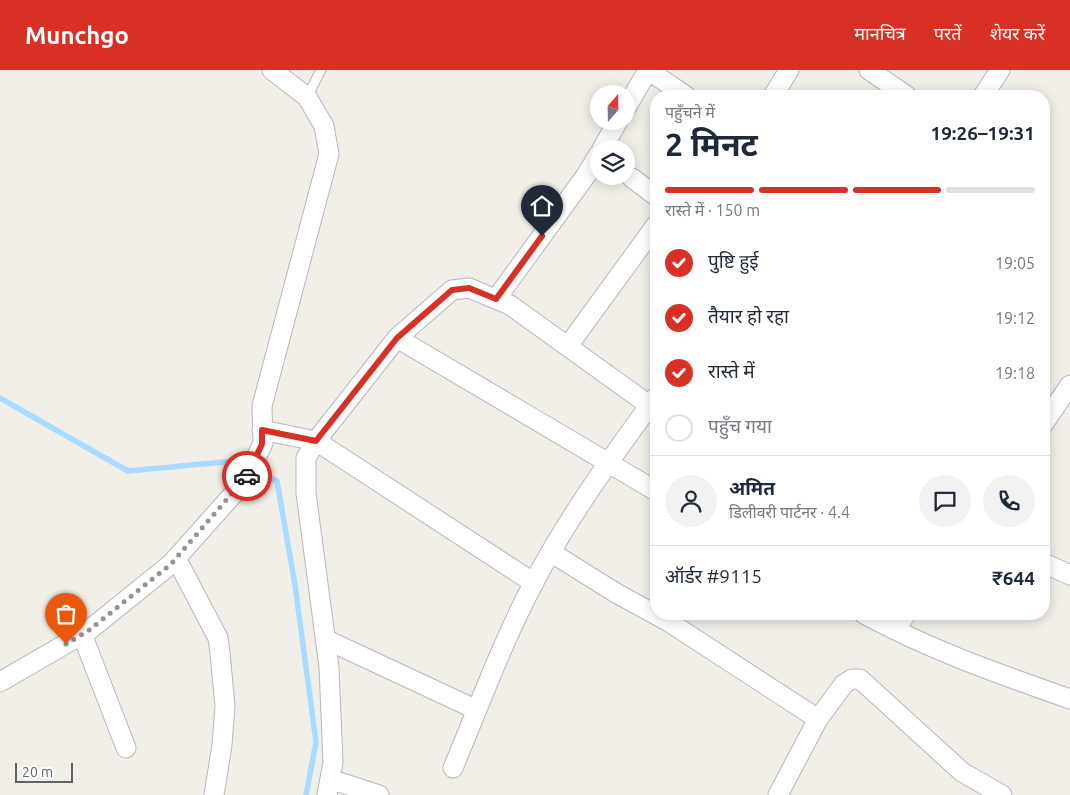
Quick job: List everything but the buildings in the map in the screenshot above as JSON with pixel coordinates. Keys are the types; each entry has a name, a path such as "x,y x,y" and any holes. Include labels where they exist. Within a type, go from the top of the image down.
{"street":[{"path":"0,682 82,634 171,564 245,481 262,437 262,406 328,154 324,126 307,97 272,70"},
{"path":"635,92 648,70 677,90"},
{"path":"777,90 789,70"},
{"path":"869,70 898,90"},
{"path":"986,90 1000,70"},
{"path":"496,299 590,169"},
{"path":"635,180 650,192"},
{"path":"568,346 650,233"},
{"path":"379,795 329,787 333,762 329,667 306,493 306,458 316,441 397,338 452,290 469,288 510,305 650,401"},
{"path":"397,338 650,488"},
{"path":"1050,413 1070,385"},
{"path":"453,768 534,582 607,463 650,409"},
{"path":"262,437 316,441 534,582"},
{"path":"552,553 616,594 650,612"},
{"path":"176,558 218,638 225,706 222,745 214,795"},
{"path":"1050,566 1070,576"},
{"path":"666,620 818,719"},
{"path":"875,620 973,665 1070,699"},
{"path":"894,630 902,620"},
{"path":"82,634 126,748"},
{"path":"325,639 477,710"},
{"path":"778,795 818,719 844,684 852,679 860,679 962,772 1002,795"}],"lane":[{"path":"307,97 321,70"}],"waterway":[{"path":"0,398 128,471 235,461 277,481 295,585 316,742 306,795"}],"way so far":[{"path":"66,644 88,631 171,564 245,481 247,476"}],"route":[{"path":"247,476 262,444 262,430 316,441 397,338 452,290 469,288 496,299 542,236"}]}
